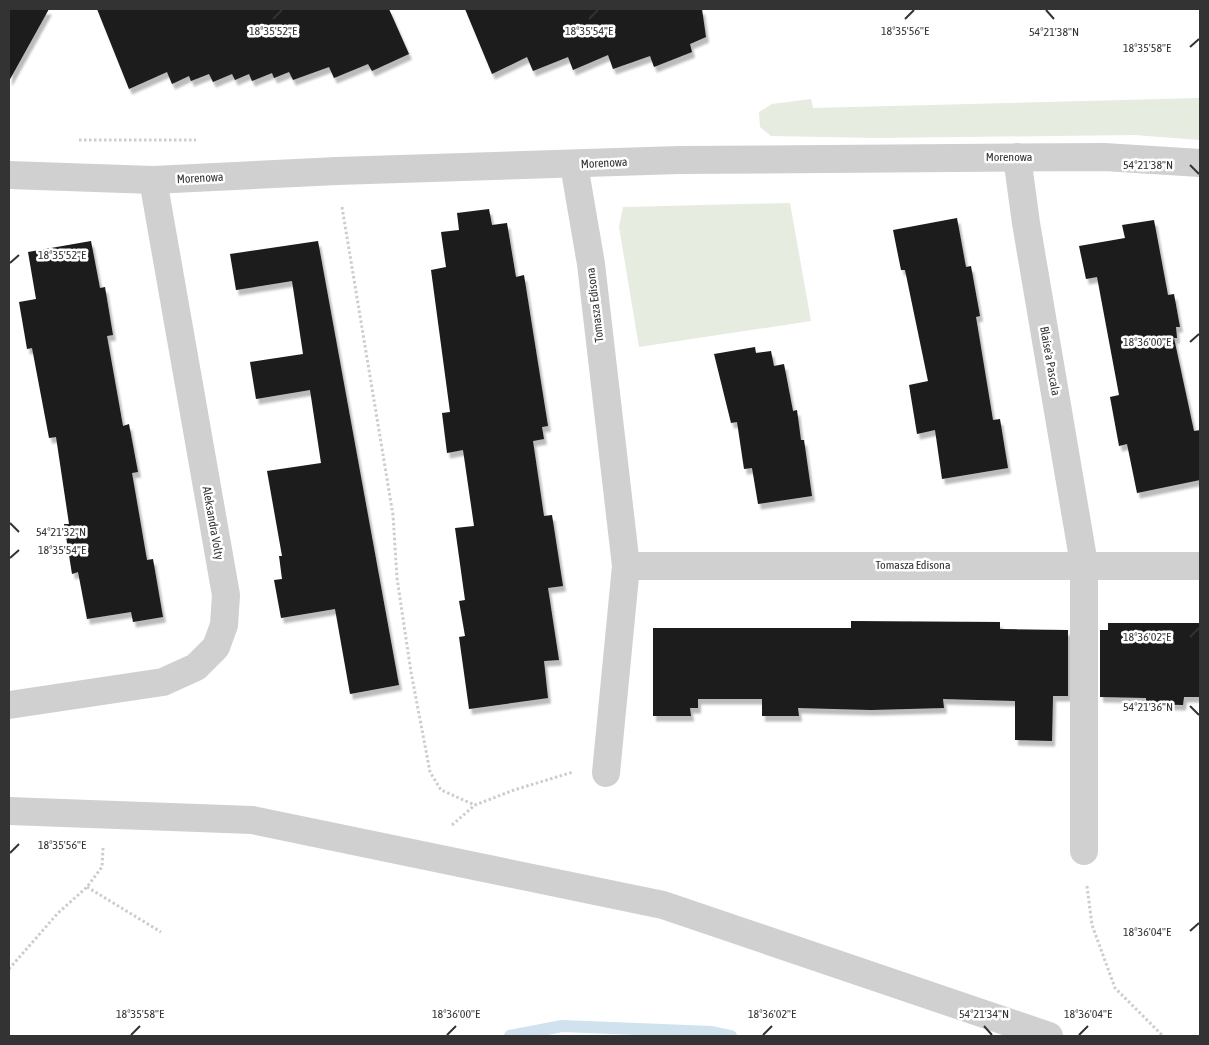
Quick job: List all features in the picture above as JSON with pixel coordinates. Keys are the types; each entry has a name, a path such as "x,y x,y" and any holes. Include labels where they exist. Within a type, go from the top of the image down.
{"street":[{"name":"Morenowa","path":"9,175 153,180 337,171 574,165 679,160 1104,156 1200,163"},
{"name":"Blaise'a Pascala","path":"1018,157 1026,223 1084,564 1084,851"},
{"name":"Tomasza Edisona","path":"574,165 591,264 626,566 606,773"},
{"name":"Aleksandra Volty","path":"9,705 164,682 196,667 216,647 224,624 226,595 153,180"},
{"name":"Tomasza Edisona","path":"626,566 1084,564 1200,566"},
{"path":"9,811 252,820 663,905 1049,1036"}],"path":[{"path":"342,208 393,515 397,578 411,672 430,772 441,790 475,805"},
{"path":"448,828 475,805 514,790 573,772 606,773"},
{"path":"9,968 58,912 87,887 102,867 104,842 108,828 120,815"},
{"path":"1084,851 1092,925 1115,988 1163,1036"},
{"path":"87,887 162,932"}],"shaded area":[{"path":"1200,98 1200,140 1134,135 878,138 771,136 760,127 759,112 772,104 811,99 813,108"},
{"path":"790,203 811,321 639,347 619,227 623,207"}],"building":[{"path":"9,9 49,9 9,81"},
{"path":"97,9 389,9 409,54 372,71 368,64 334,78 329,67 293,80 289,72 274,78 272,73 252,81 249,74 235,80 232,74 213,82 209,74 191,81 189,76 172,84 167,72 129,89"},
{"path":"465,9 702,9 706,37 690,44 692,52 654,67 650,56 613,69 608,55 573,70 568,57 533,71 527,57 492,74"},
{"path":"489,209 492,225 507,223 516,277 524,275 548,426 542,427 544,439 533,441 544,516 552,515 563,586 548,588 559,660 544,661 548,698 469,709 459,637 465,636 459,601 465,600 455,528 474,526 463,450 447,453 442,413 450,412 431,270 446,267 441,232 459,230 457,213"},
{"path":"957,218 966,267 971,266 980,316 976,317 993,420 1000,419 1008,468 942,479 935,430 917,434 909,385 928,381 905,270 901,270 893,230"},
{"path":"1154,220 1168,295 1174,294 1180,327 1176,327 1177,338 1174,338 1194,431 1200,430 1200,480 1137,493 1127,444 1119,446 1110,397 1119,395 1097,277 1086,279 1079,246 1125,238 1122,225"},
{"path":"91,241 100,288 105,287 113,335 107,336 123,426 129,424 138,472 132,473 147,560 153,559 163,617 133,622 131,612 87,619 78,572 72,574 64,524 69,524 56,437 49,438 32,348 27,349 19,302 36,299 28,252"},
{"path":"318,241 399,685 350,694 335,609 281,618 274,580 282,579 279,556 282,556 267,471 321,463 310,390 256,399 250,362 303,354 292,281 236,290 230,254"},
{"path":"755,347 756,353 771,351 774,366 784,364 793,411 797,410 801,440 804,440 812,496 758,504 752,468 744,469 737,422 731,423 714,354"},
{"path":"851,621 1000,622 1000,629 1068,630 1068,696 1053,696 1052,741 1015,740 1015,701 943,699 944,708 871,710 798,708 799,716 762,716 762,699 698,699 698,708 690,708 691,716 653,716 653,628 851,628"},
{"path":"1108,623 1200,623 1200,697 1184,697 1183,705 1146,704 1146,698 1100,697 1100,630 1108,630"}],"waterway":[{"path":"510,1036 562,1026 712,1032 731,1036"}]}
